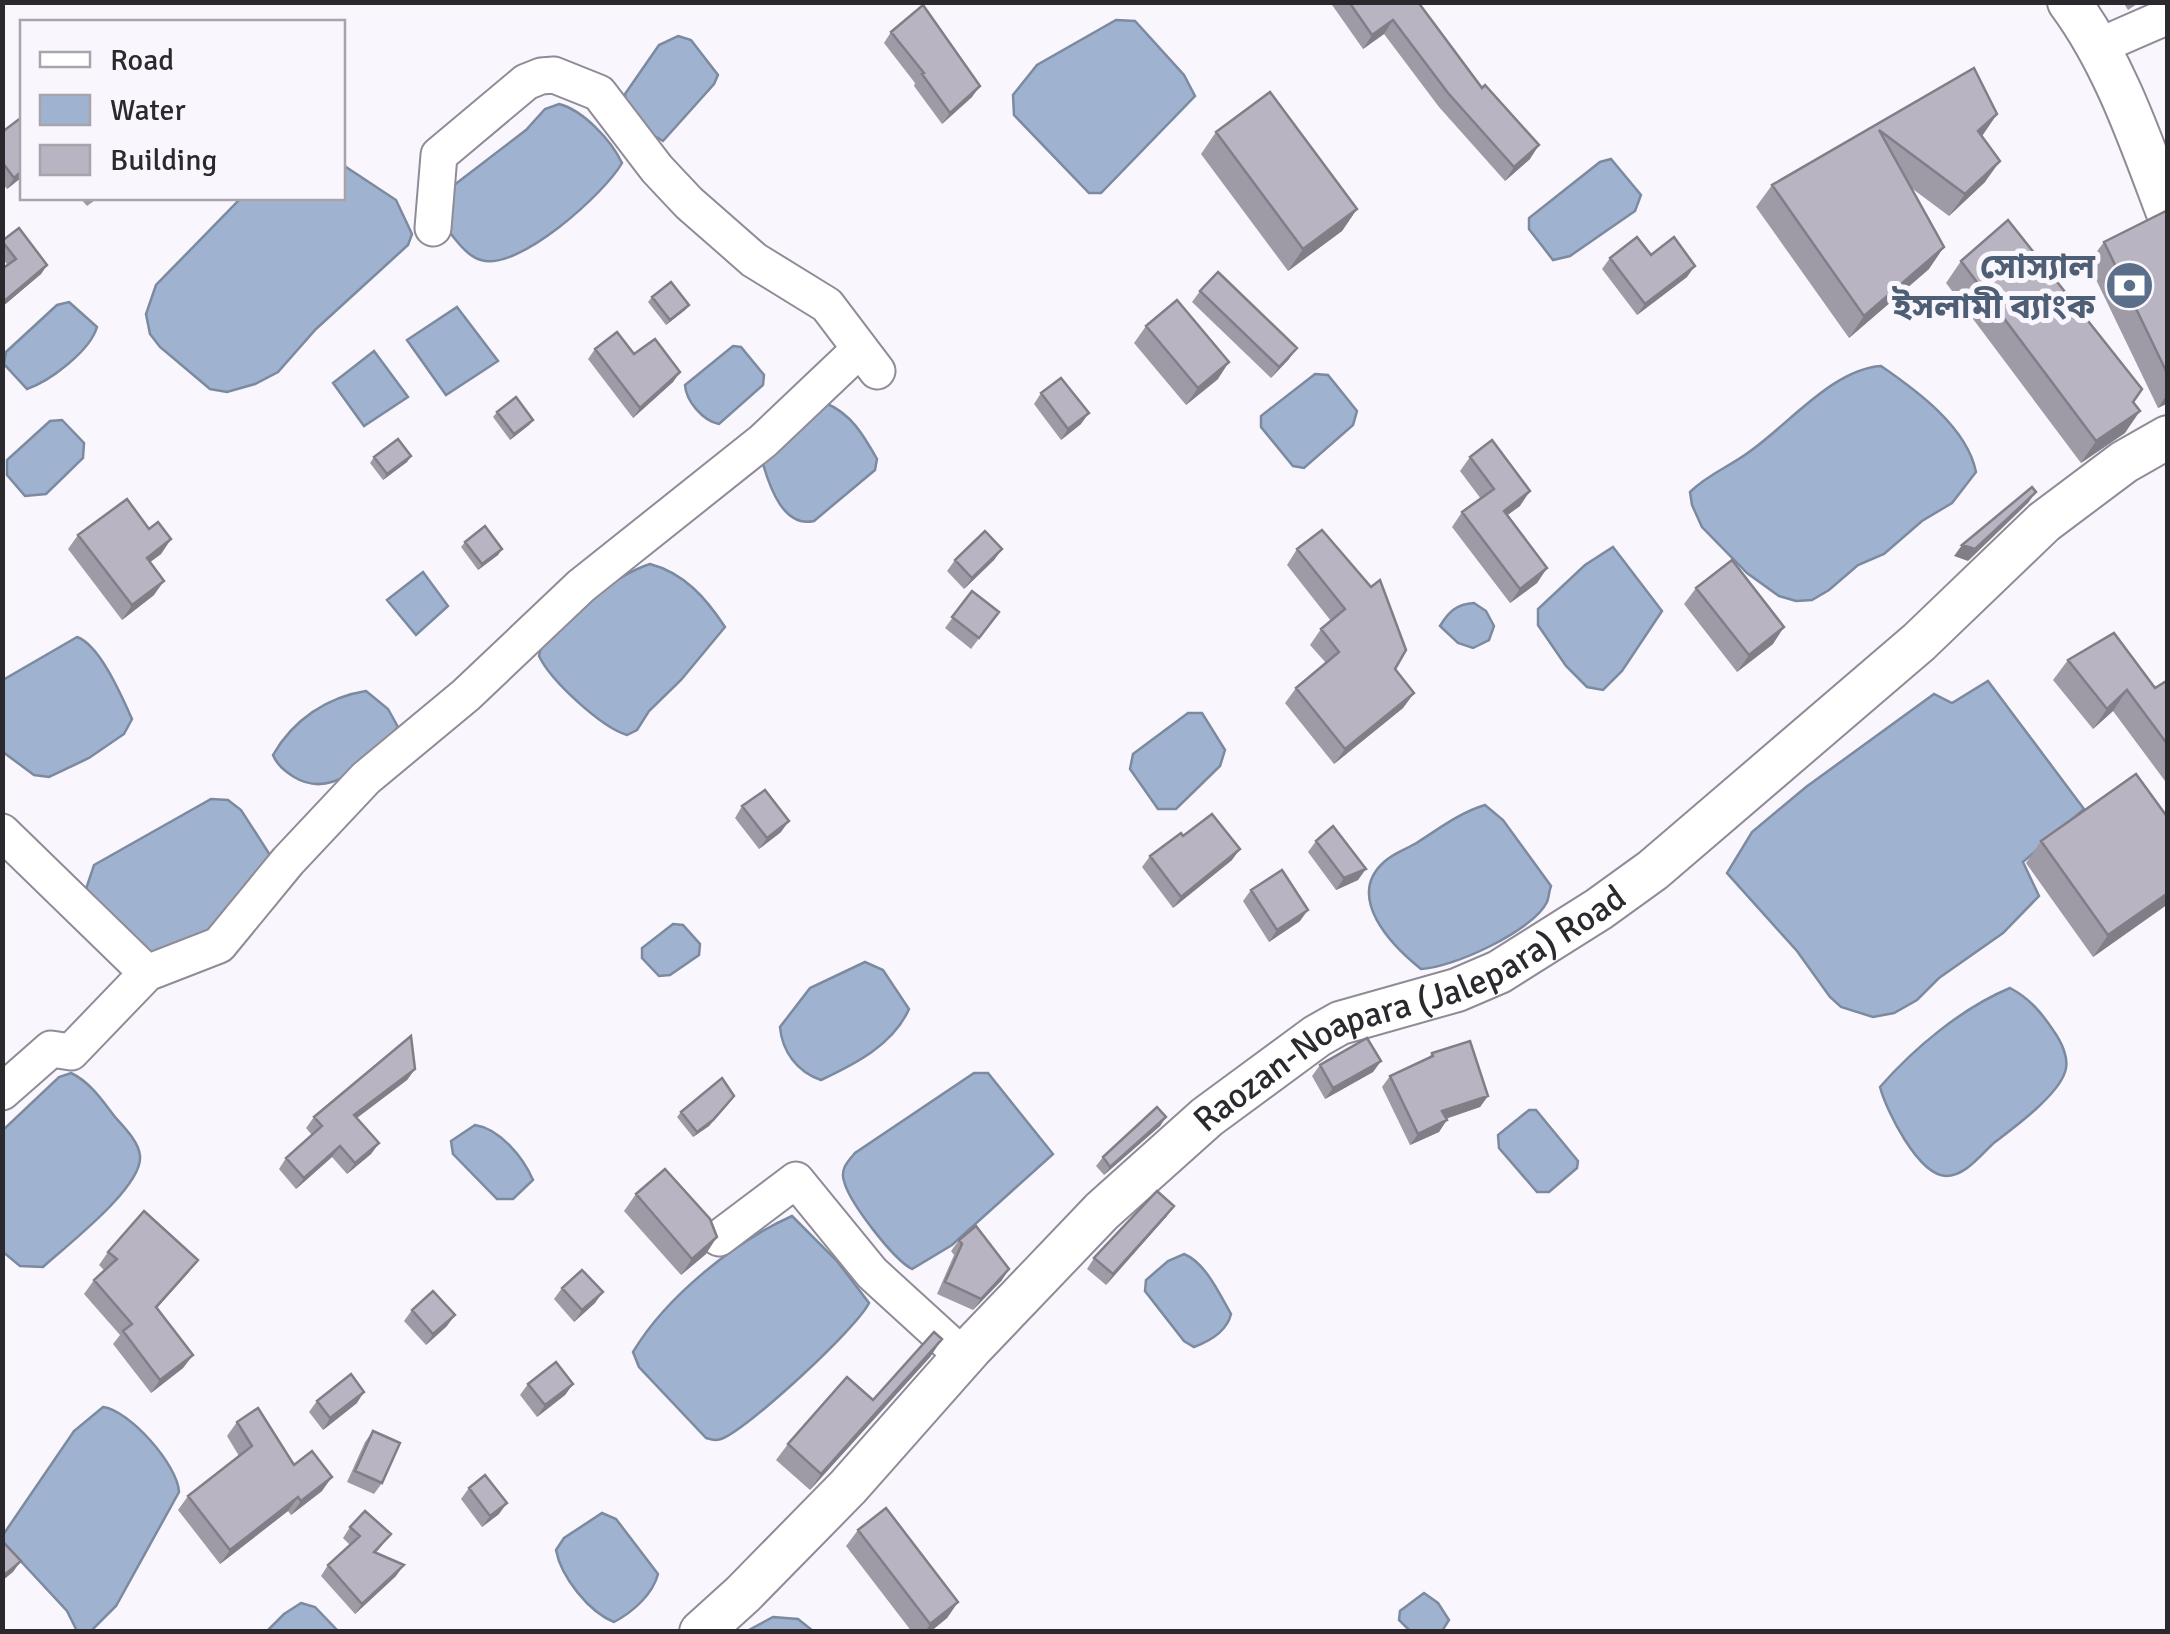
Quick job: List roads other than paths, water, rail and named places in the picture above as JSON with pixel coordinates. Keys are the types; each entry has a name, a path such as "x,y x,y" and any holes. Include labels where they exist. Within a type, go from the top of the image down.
{"main road":[{"path":"2070,2 2122,97 2168,213"},
{"name":"Raozan-Noapara (Jalepara) Road","path":"702,1632 848,1487 964,1356 1102,1211 1207,1117 1340,1023 1457,990 1499,972 1599,910 1654,870 1905,654 2044,522 2124,462 2168,437"}],"street":[{"path":"2097,47 2168,16"},
{"path":"2,1092 50,1049 71,1052 147,973 218,945 366,778 466,695 581,586 868,360 827,305 754,260 689,203 657,169 599,92 554,74 526,82 439,154 433,228"},
{"path":"2,832 147,973"},
{"path":"719,1238 796,1180 872,1272 964,1356"}],"water":[{"path":"1116,20 1135,21 1184,75 1195,96 1101,193 1089,193 1014,115 1013,95 1037,65"},
{"path":"678,36 691,40 718,75 663,141 653,135 625,94 659,45"},
{"path":"559,104 595,127 622,163 580,210 537,242 497,261 475,258 442,223 449,189 526,130 545,109"},
{"path":"1611,159 1641,195 1635,211 1570,256 1553,260 1529,229 1529,218 1600,162"},
{"path":"345,166 396,200 412,234 408,245 316,329 278,372 227,392 210,389 150,334 146,314 156,285 239,200 345,200"},
{"path":"69,302 97,327 93,336 68,364 27,389 4,364 6,352 57,305"},
{"path":"457,307 498,361 446,395 407,340"},
{"path":"733,346 741,347 764,375 763,385 719,424 696,409 685,385"},
{"path":"374,351 408,397 364,426 333,383"},
{"path":"1881,366 1924,398 1951,425 1971,456 1976,472 1952,503 1922,521 1884,554 1858,565 1829,590 1812,600 1779,596 1747,573 1702,527 1690,492 1764,441 1828,387 1863,369"},
{"path":"1315,374 1328,375 1357,411 1353,425 1304,468 1293,466 1261,427 1261,416"},
{"path":"825,403 849,419 862,434 877,459 875,470 814,521 803,522 780,504 763,464"},
{"path":"62,420 84,443 83,458 46,494 25,496 7,475 7,460 50,421"},
{"path":"1613,547 1662,611 1622,671 1603,690 1587,687 1566,666 1538,625 1538,609 1585,565"},
{"path":"650,564 693,588 725,627 649,711 637,730 627,735 578,702 539,656 553,630 584,602"},
{"path":"423,572 448,606 416,635 387,600"},
{"path":"1474,603 1486,611 1494,626 1489,640 1473,648 1458,643 1440,626 1454,609"},
{"path":"77,637 102,661 132,719 124,734 89,758 49,777 34,775 3,752 3,680"},
{"path":"1988,681 2084,809 2023,862 2039,896 2003,933 1939,978 1917,1000 1894,1013 1873,1017 1841,1007 1727,873 1752,832 1806,787 1934,694 1952,703"},
{"path":"366,691 388,709 398,727 364,762 338,780 324,784 294,777 279,765 273,755 301,721 338,699"},
{"path":"1188,713 1202,713 1225,750 1220,766 1176,809 1158,809 1130,769 1133,754"},
{"path":"211,799 228,800 241,810 270,855 268,871 245,899 202,936 154,957 101,918 86,889 94,865"},
{"path":"1485,805 1503,820 1551,886 1547,902 1526,925 1509,936 1452,962 1421,969 1397,947 1377,920 1369,890 1373,876 1392,856"},
{"path":"673,924 683,925 700,944 699,955 670,975 659,976 642,958 642,948"},
{"path":"865,962 883,970 909,1009 883,1043 821,1080 792,1060 780,1027 810,988"},
{"path":"2010,988 2034,1006 2056,1034 2066,1056 2065,1072 2045,1100 1967,1168 1953,1175 1935,1173 1905,1140 1880,1087 1940,1030 1974,1006"},
{"path":"71,1073 95,1092 130,1135 139,1151 138,1169 117,1199 43,1267 20,1266 3,1252 3,1130 59,1077"},
{"path":"974,1073 988,1073 1053,1154 952,1245 912,1269 883,1242 863,1215 848,1190 844,1169 855,1153"},
{"path":"1529,1110 1536,1110 1578,1161 1577,1168 1549,1192 1537,1192 1499,1148 1498,1135"},
{"path":"475,1125 502,1138 529,1171 533,1180 513,1199 497,1199 453,1154 451,1141"},
{"path":"792,1216 837,1261 869,1303 824,1355 776,1399 734,1432 721,1439 706,1438 639,1367 633,1352 664,1311 703,1273 747,1240"},
{"path":"1184,1254 1206,1272 1231,1314 1217,1335 1194,1347 1184,1341 1145,1291 1146,1280 1168,1261"},
{"path":"103,1407 126,1418 150,1440 170,1468 179,1492 116,1606 91,1631 77,1631 67,1611 4,1543 3,1535 74,1431"},
{"path":"602,1513 616,1519 658,1574 641,1602 614,1622 578,1592 556,1550 564,1538"},
{"path":"1424,1593 1438,1603 1449,1620 1442,1631 1410,1631 1399,1620 1400,1611"},
{"path":"301,1603 315,1607 338,1631 267,1631"},
{"path":"773,1617 798,1619 813,1631 747,1631"}],"place":[{"name":"সোস্যাল ইসলামী ব্যাংক","path":"2130,286"}]}
